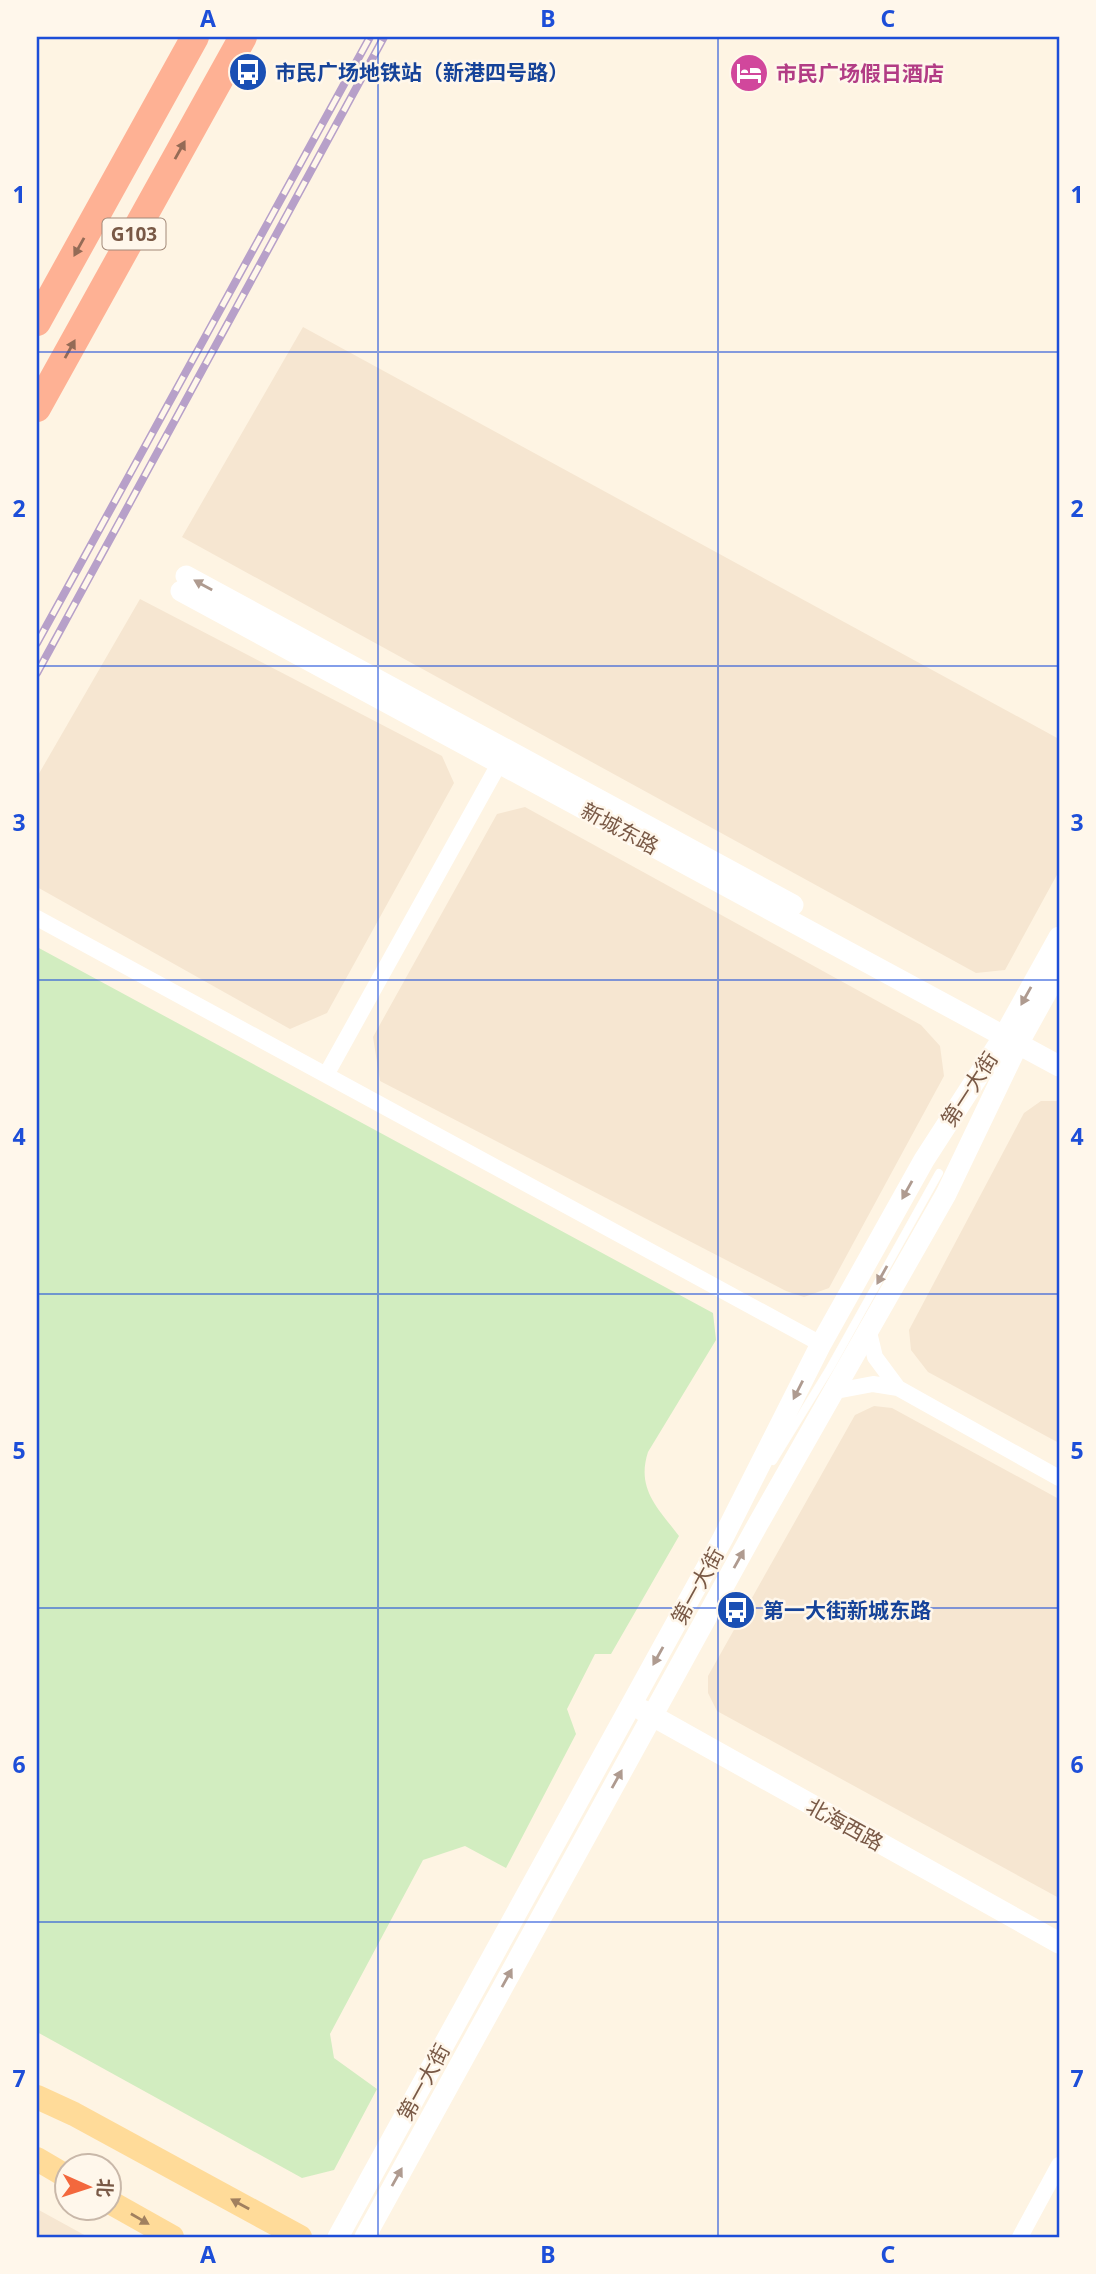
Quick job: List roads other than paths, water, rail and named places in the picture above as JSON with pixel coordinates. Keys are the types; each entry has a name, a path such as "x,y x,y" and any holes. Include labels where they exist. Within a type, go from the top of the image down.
{"highway":[{"name":"G103","path":"37,322 195,37"},
{"name":"G103","path":"37,408 243,37"}],"main road":[{"name":"新城东路","path":"183,583 1014,1034 1059,1066"},
{"name":"第一大街","path":"365,2237 652,1716 946,1194 1014,1034 1059,937"},
{"name":"第一大街","path":"338,2237 723,1538 821,1344 924,1160 1059,970"},
{"name":"新城东路","path":"1014,1034 1059,1050"},
{"name":"北海西路","path":"631,1704 1059,1944"},
{"path":"37,2087 74,2114"},
{"path":"37,2097 74,2114 300,2237"},
{"path":"122,2209 172,2237"}],"street":[{"path":"326,1075 503,757"},
{"path":"37,918 821,1344"},
{"path":"869,1332 874,1357 898,1388"},
{"path":"836,1391 873,1384 898,1388 1059,1478"},
{"path":"1020,2237 1059,2165"}],"lane":[{"path":"723,1538 806,1410 939,1172"}],"railway":[{"path":"37,643 370,37"},
{"path":"37,673 384,37"}],"place":[{"name":"市民广场地铁站（新港四号路）","path":"248,72"},
{"name":"市民广场假日酒店","path":"749,73"},
{"name":"第一大街新城东路","path":"736,1610"}]}
